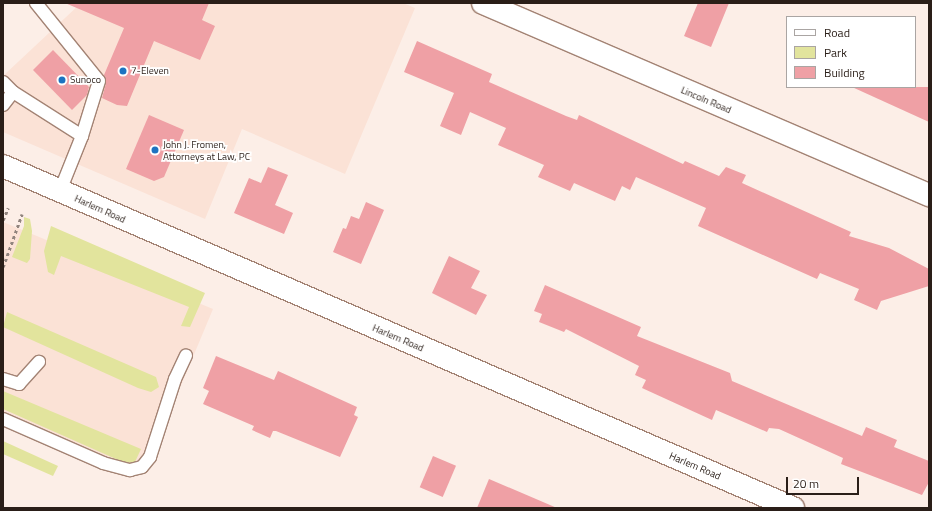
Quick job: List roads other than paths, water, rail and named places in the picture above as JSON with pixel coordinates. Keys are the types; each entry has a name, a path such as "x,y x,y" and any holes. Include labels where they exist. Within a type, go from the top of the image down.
{"main road":[{"name":"Lincoln Road","path":"483,3 929,195"},
{"name":"Harlem Road","path":"3,166 793,508"}],"lane":[{"path":"36,3 99,81 82,136 60,191"},
{"path":"3,82 12,92 82,136"},
{"path":"3,105 12,92"},
{"path":"3,419 103,463 130,470 142,467 150,457 175,379 186,355"},
{"path":"3,379 20,384 39,362"}],"place":[{"name":"7-Eleven","path":"123,71"},
{"name":"Sunoco","path":"62,80"},
{"name":"John J. Fromen, Attorneys at Law, PC","path":"155,150"}]}
